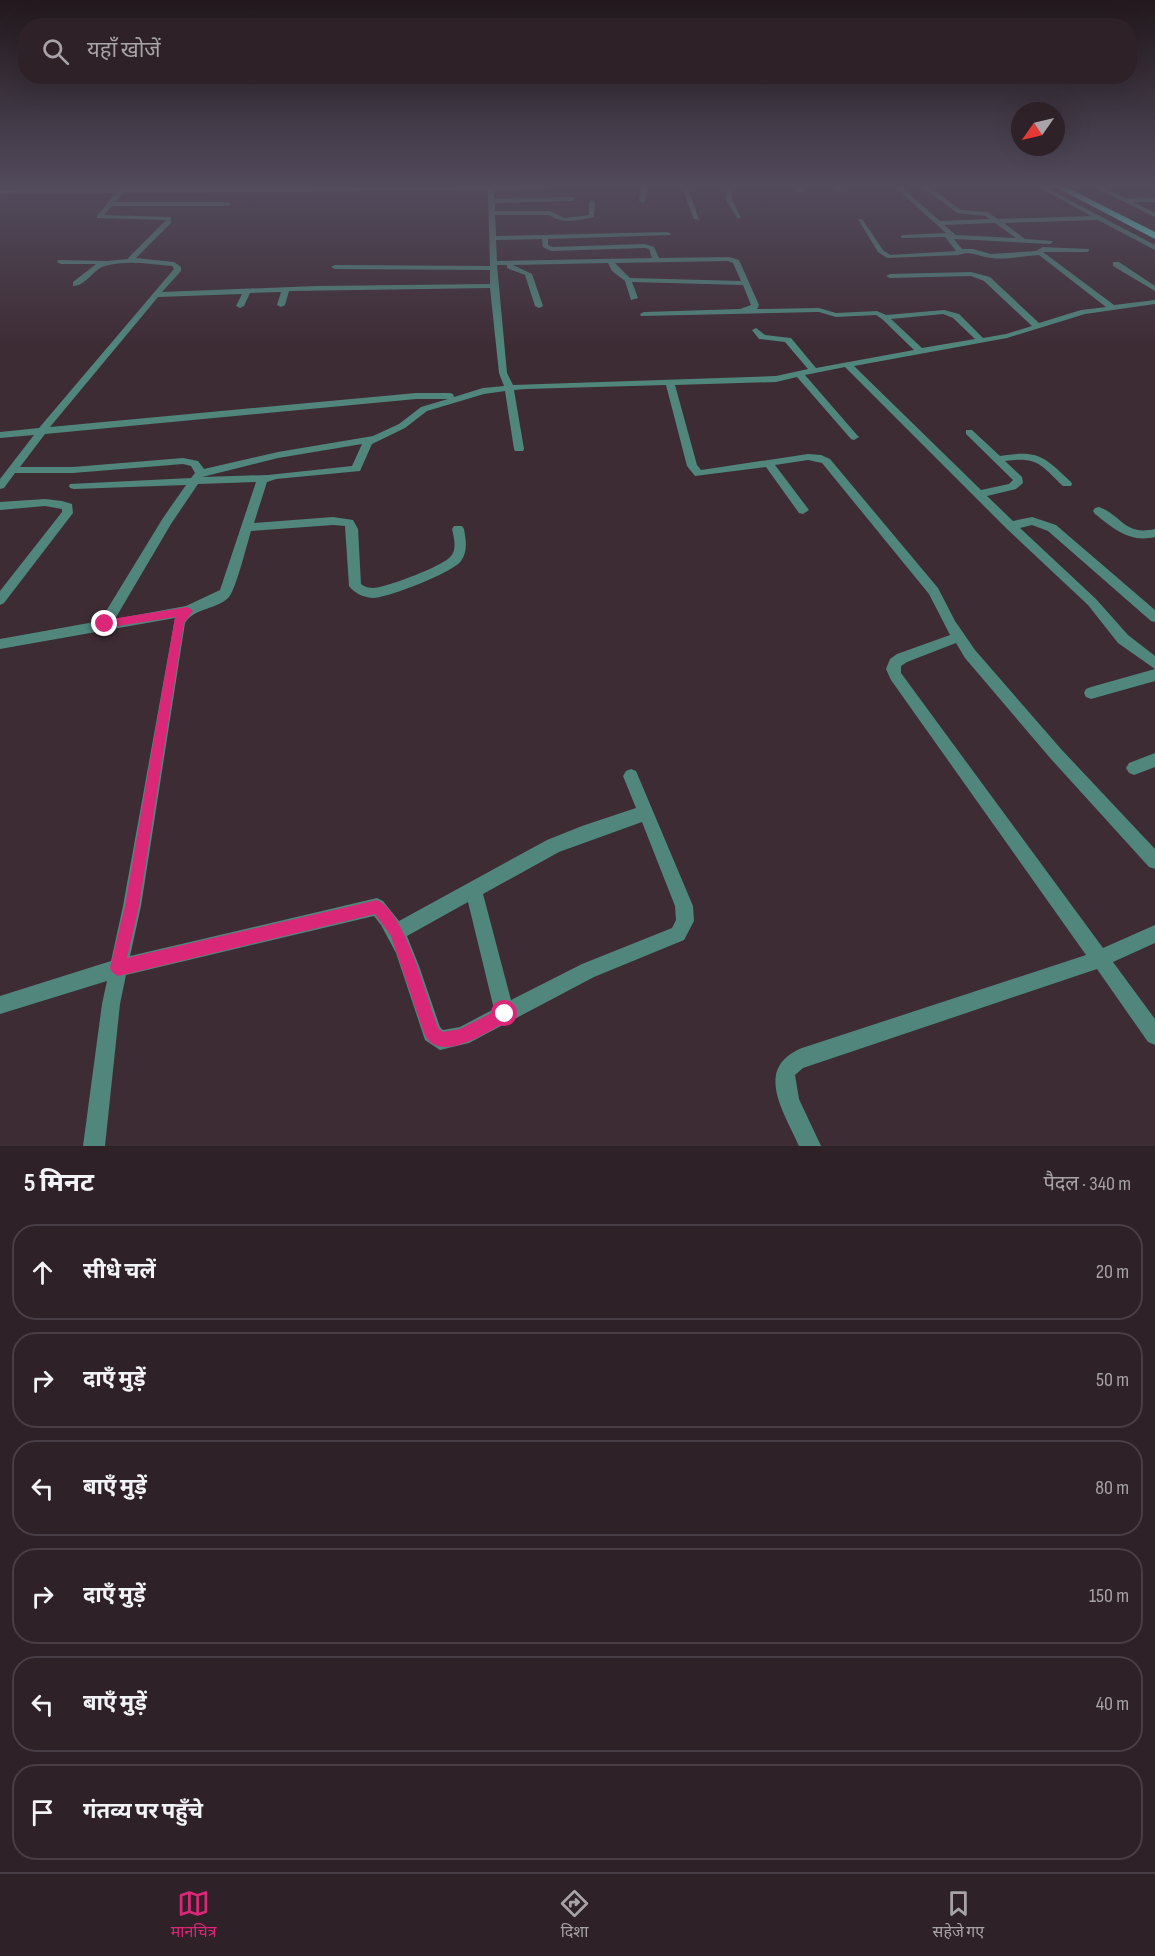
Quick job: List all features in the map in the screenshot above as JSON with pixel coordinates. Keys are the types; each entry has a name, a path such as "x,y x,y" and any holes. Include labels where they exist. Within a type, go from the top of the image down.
{"street":[{"path":"132,261 134,254 150,238"},
{"path":"492,238 496,264 494,286 503,373 509,387 519,448"},
{"path":"545,238 545,246 551,249 640,246 652,248 656,259"},
{"path":"640,246 644,239 656,238"},
{"path":"872,238 880,251 889,257 973,251 991,256 1040,253 1113,308"},
{"path":"951,238 960,252"},
{"path":"974,238 1044,238"},
{"path":"1138,238 1155,248"},
{"path":"1040,253 1043,249 1087,250"},
{"path":"335,267 729,259 736,262 755,305 747,310"},
{"path":"610,260 615,269 628,280 634,298"},
{"path":"0,486 40,432 176,273 178,266 132,261 61,262"},
{"path":"76,284 96,266 109,262"},
{"path":"496,264 528,274 539,306"},
{"path":"1116,264 1155,290"},
{"path":"378,287 384,267"},
{"path":"890,276 971,274 984,276 1038,327"},
{"path":"628,280 745,283"},
{"path":"157,295 286,289 494,286"},
{"path":"281,305 286,289"},
{"path":"240,306 247,291"},
{"path":"74,486 197,478 267,478 356,469 365,445 373,439 402,426 424,409 460,397 509,387 760,381 981,340 1038,327 1057,319 1155,302"},
{"path":"644,314 819,310 836,315 868,313 885,317 944,312 952,313 981,340"},
{"path":"885,317 920,351"},
{"path":"756,330 762,337 788,340 813,371"},
{"path":"847,364 1011,526 1092,602 1124,639 1155,663"},
{"path":"800,375 854,438"},
{"path":"670,384 694,471 705,474 814,457 826,461 934,591 957,637 1056,754 1155,861"},
{"path":"0,435 416,396 460,397"},
{"path":"969,432 1018,479 1018,483 1012,487 979,494"},
{"path":"197,478 278,455 373,439"},
{"path":"998,459 1029,454 1036,457 1067,484"},
{"path":"12,470 86,469 183,461 193,462 199,467 197,478 167,521 105,624"},
{"path":"769,464 803,510"},
{"path":"63,503 86,469"},
{"path":"0,644 188,611 212,602 225,593 260,484 267,478"},
{"path":"0,506 63,503 68,507 67,513 0,600"},
{"path":"1099,511 1130,534 1145,536 1155,533"},
{"path":"246,527 333,521 349,523 352,529 355,586 362,591 372,593 386,590 453,562 459,556 461,548 458,529"},
{"path":"1011,526 1032,521 1052,528 1155,616"},
{"path":"94,1146 118,968 132,906 178,623 180,617 188,611"},
{"path":"957,637 895,663 893,669 896,676 1155,1035"},
{"path":"1091,693 1155,675"},
{"path":"1134,768 1155,760"},
{"path":"0,1005 118,968 377,907 386,915 397,932 432,1033 440,1040 462,1036 588,970 678,934 685,921 684,906 631,776"},
{"path":"397,932 553,846 646,813"},
{"path":"474,890 505,1014"},
{"path":"810,1146 786,1089 784,1076 791,1064 1100,959 1155,934"}],"route":[{"path":"105,624 188,611 180,617 178,623 132,906 118,968 377,907 386,915 397,932 432,1033 440,1040 462,1036 505,1014"}]}
